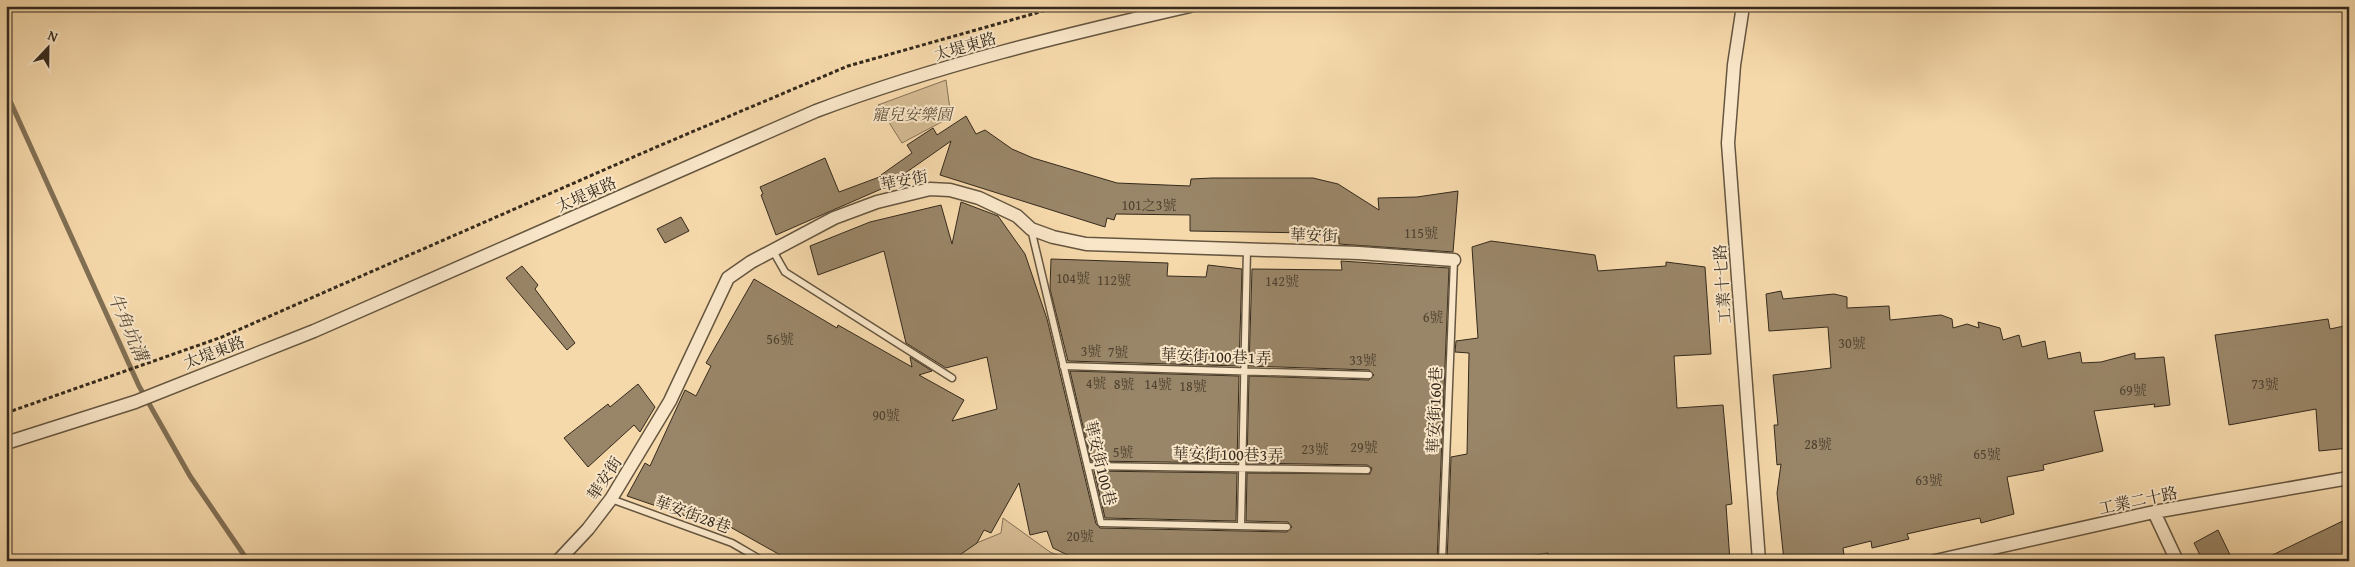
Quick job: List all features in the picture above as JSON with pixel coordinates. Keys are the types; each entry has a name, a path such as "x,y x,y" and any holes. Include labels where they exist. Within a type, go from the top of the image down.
{"street":[{"name":"太堤東路","path":"6,443 135,402 314,331 816,110 879,87 1060,36 1190,6"},
{"name":"工業十七路","path":"1743,6 1733,73 1728,143 1759,561"},
{"name":"華安街","path":"558,561 588,529 611,499 670,401 728,278 834,218 877,202 930,189 950,190 979,198 1017,216 1031,229 1053,237 1086,244 1359,253 1454,260"},
{"name":"工業二十路","path":"1935,561 2154,512 2349,478"},
{"path":"2154,512 2177,561"}],"lane":[{"name":"華安街100巷","path":"1031,229 1101,523 1288,527"},
{"path":"1241,525 1244,468 1247,249"},
{"path":"773,251 784,272 952,378"},
{"name":"華安街160巷","path":"1442,561 1454,260"},
{"name":"華安街100巷1弄","path":"1063,366 1369,375"},
{"name":"華安街100巷3弄","path":"1088,466 1367,470"},
{"name":"華安街28巷","path":"611,499 732,543 763,561"}],"path":[{"path":"6,413 222,337 654,148 848,66 1061,6"}],"green space":[{"name":"寵兒安樂園","path":"946,80 951,117 902,143 878,105"},
{"path":"1003,518 1050,552 1072,561 948,561 957,551 1001,533"}],"building":[{"path":"966,116 976,134 985,130 1012,149 1033,158 1117,183 1190,186 1191,179 1313,178 1338,184 1379,210 1378,198 1417,197 1458,191 1453,252 1339,244 1339,238 1310,236 1311,233 1190,231 1190,215 1116,214 1114,220 1107,218 1105,227 940,175 951,141 894,181 895,183 776,235 761,195 763,194 760,187 825,158 839,192 882,176 912,153 907,145 933,128 937,135"},
{"path":"961,202 998,216 1025,254 1047,319 1096,524 1100,528 1287,532 1292,527 1288,522 1246,521 1247,473 1370,474 1372,468 1367,465 1247,463 1249,376 1369,380 1374,375 1369,370 1249,366 1252,269 1342,270 1341,261 1449,268 1437,561 1080,561 1053,548 1047,531 1030,535 1019,483 991,533 984,530 977,543 951,561 791,561 723,523 709,524 627,496 645,463 650,466 685,390 696,396 711,366 706,363 754,279 837,328 838,325 912,367 910,357 932,371 919,375 964,400 952,421 997,409 987,357 946,368 906,343 884,251 818,275 810,246 870,222 941,205 952,244"},
{"path":"681,217 689,231 665,243 657,229"},
{"path":"1491,241 1595,255 1598,271 1666,266 1666,262 1705,267 1711,354 1674,356 1677,408 1723,405 1732,504 1726,505 1730,561 1549,561 1548,553 1500,561 1478,558 1447,561 1451,457 1467,454 1469,353 1455,352 1456,341 1478,338 1472,247"},
{"path":"1051,259 1168,263 1167,276 1206,277 1208,265 1242,269 1239,366 1068,361 1050,289"},
{"path":"522,266 538,285 535,289 575,343 567,350 506,278"},
{"path":"1781,291 1783,299 1834,294 1847,297 1847,308 1889,306 1890,320 1941,315 1952,319 1953,328 1967,324 1979,328 1978,322 2000,328 2003,340 2019,335 2022,347 2045,341 2048,359 2080,352 2082,363 2101,362 2135,353 2135,359 2164,357 2170,405 2154,407 2155,404 2094,411 2103,451 2043,465 2044,470 2007,477 2014,514 1981,523 1980,518 1907,534 1909,539 1872,548 1871,541 1843,548 1844,555 1837,557 1784,561 1777,493 1781,464 1777,465 1774,425 1778,425 1773,375 1831,368 1828,327 1769,331 1766,294"},
{"path":"2328,319 2330,329 2349,325 2349,448 2319,451 2316,409 2229,425 2215,335"},
{"path":"1070,371 1239,376 1237,463 1091,461"},
{"path":"638,384 655,407 640,432 634,425 588,467 564,438 608,404 610,407"},
{"path":"1094,471 1237,473 1236,521 1105,518"},
{"path":"2349,518 2349,561 2260,561"},
{"path":"2218,530 2233,561 2203,561 2194,543"}],"waterway":[{"name":"牛角坑溝","path":"6,92 139,386 190,476 248,561"}]}
